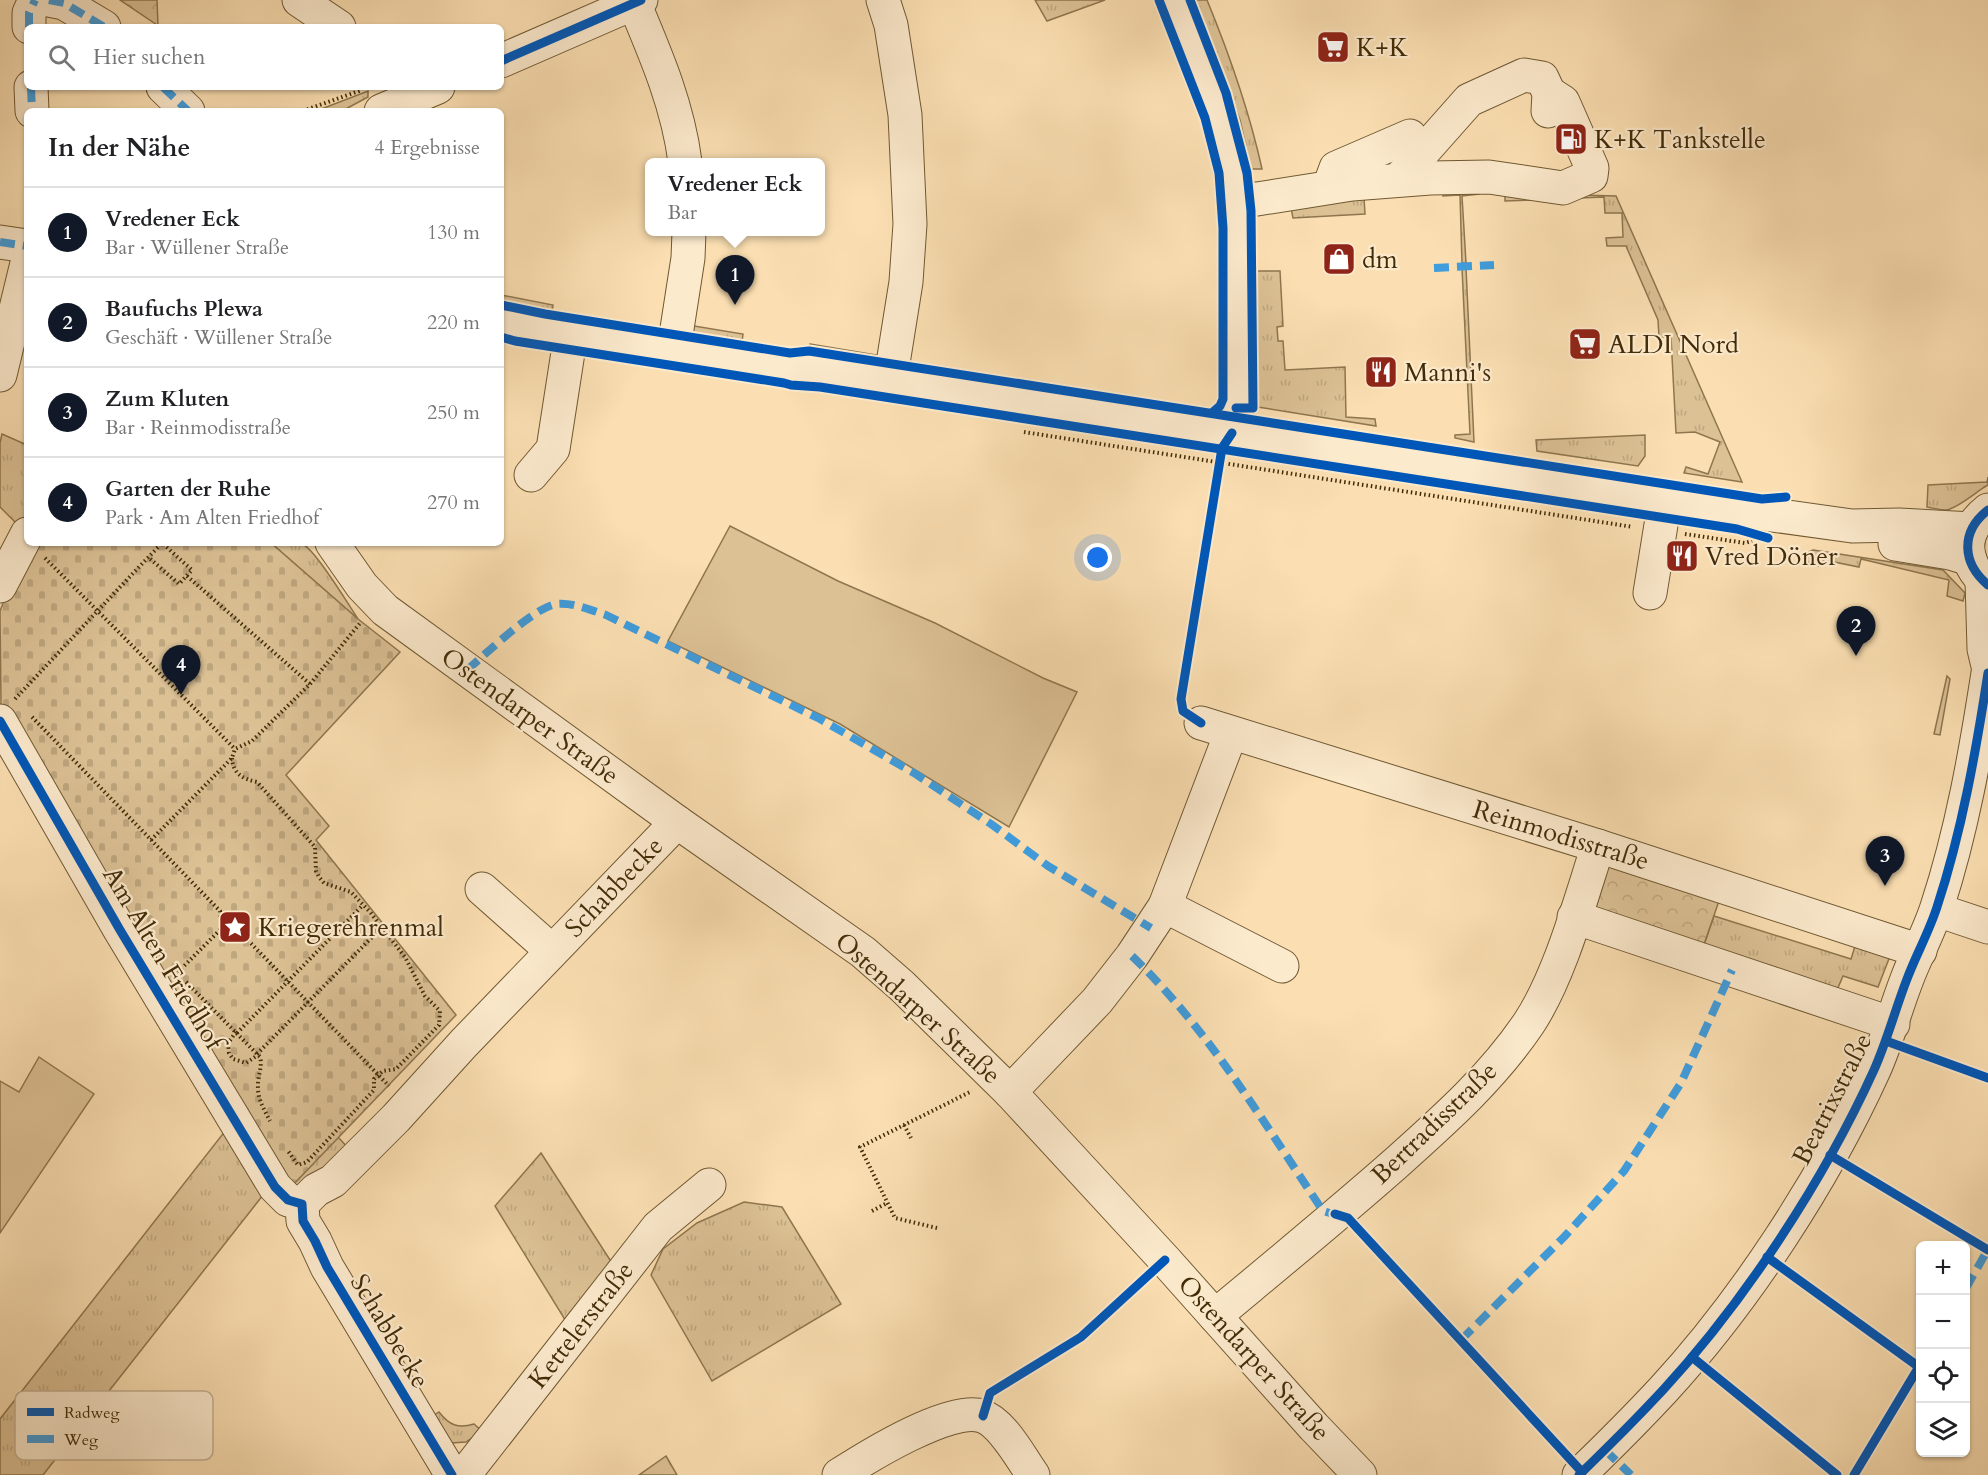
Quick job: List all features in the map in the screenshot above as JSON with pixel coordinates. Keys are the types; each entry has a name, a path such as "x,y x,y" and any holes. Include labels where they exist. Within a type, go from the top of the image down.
{"street":[{"path":"29,24 29,13 35,0"},
{"path":"49,0 64,3 99,24"},
{"path":"299,0 335,24"},
{"path":"882,0 893,37 905,115 910,224 906,282 890,382"},
{"path":"1174,0 1213,106 1226,151 1234,199 1238,367 1232,433"},
{"path":"504,60 637,2 669,90 684,158"},
{"path":"1234,199 1257,199 1329,187 1399,179 1489,177 1563,188 1576,182 1577,174 1547,109 1549,93 1542,78 1524,75 1469,100 1399,179"},
{"path":"31,90 32,108"},
{"path":"166,90 185,108"},
{"path":"373,100 422,90"},
{"path":"1329,187 1336,168 1410,136"},
{"path":"674,348 688,258 689,236"},
{"path":"0,242 24,246"},
{"path":"0,375 24,275"},
{"path":"504,321 890,382 1401,457 1663,516 1852,526 1899,525 1980,553 1984,649 1988,666"},
{"path":"531,476 553,449 571,333"},
{"path":"1650,593 1663,516"},
{"path":"0,586 29,546"},
{"name":"Ostendarper Straße","path":"334,546 362,586 385,610 676,822 863,952 927,1010 995,1089 1172,1266 1314,1427 1360,1475"},
{"name":"Beatrixstraße","path":"1579,1475 1678,1373 1720,1322 1804,1201 1847,1124 1893,1024 1907,979 1937,910 1959,828 1988,673"},
{"name":"Am Alten Friedhof","path":"15,712 120,930 166,978 275,1187 288,1200 302,1204"},
{"name":"Reinmodisstraße","path":"1165,906 1216,728 1598,846 1920,951"},
{"name":"Schabbecke","path":"452,1475 327,1267 303,1221 302,1204 316,1190 333,1181 408,1106 464,1043 676,822"},
{"name":"Bertradisstraße","path":"1215,1316 1378,1179 1457,1109 1485,1078 1530,1022 1547,987 1598,846"},
{"name":"Schabbecke","path":"482,890 552,951"},
{"path":"995,1089 1097,1001 1132,956 1165,906 1282,966"},
{"path":"1937,910 1988,927"},
{"path":"1574,917 1893,1024"},
{"name":"Kettelerstraße","path":"464,1475 658,1227 709,1185"},
{"path":"839,1475 866,1457 941,1420 965,1414 983,1416 1000,1428 1033,1475"}],"path":[{"path":"322,108 373,100"},
{"path":"1020,432 1663,516 1745,543 1757,537"},
{"path":"1747,532 1757,537"},
{"path":"36,546 236,749"},
{"path":"159,546 98,611 15,712 151,840 220,911 222,928 234,940 242,933 408,1106"},
{"path":"148,557 179,584 192,570 165,546"},
{"path":"187,576 310,684"},
{"path":"151,840 232,758 236,749 252,741 310,684 366,615"},
{"path":"232,758 236,772 244,779 257,782 310,841 316,854 316,871 324,883 351,892 382,927 405,957 425,996 440,1011 439,1025 396,1069 383,1071 374,1079 374,1090 307,1162 298,1165 285,1146"},
{"path":"363,905 236,1033 228,1043 229,1053 233,1059 246,1063 257,1054 382,927"},
{"path":"222,928 166,978 236,1033 257,1054 261,1062 257,1086 259,1097 273,1126"},
{"path":"937,1228 895,1218 860,1147 904,1125 995,1089"},
{"path":"904,1125 911,1138"},
{"path":"872,1211 887,1203"}],"green space":[{"path":"120,0 157,0 158,24"},
{"path":"1035,0 1105,0 1047,21"},
{"path":"1194,0 1207,0 1245,104 1262,169 1251,169 1240,120"},
{"path":"368,91 368,97 348,108 324,108"},
{"path":"1443,192 1479,193 1462,196 1466,263 1462,263 1460,195 1443,196"},
{"path":"1505,193 1616,196 1742,482 1684,473 1686,467 1708,474 1720,442 1695,432 1676,433 1671,337 1659,337 1658,320 1626,246 1607,246 1606,238 1623,237 1622,213 1605,213 1604,197 1505,201"},
{"path":"1364,198 1365,214 1293,218 1291,208"},
{"path":"1462,268 1466,268 1474,442 1455,438 1455,435 1470,434"},
{"path":"1257,271 1280,271 1283,326 1277,327 1278,341 1283,341 1285,370 1345,367 1346,417 1375,419 1376,426 1258,407"},
{"path":"504,296 553,305 552,313 504,304"},
{"path":"688,325 743,334 742,342 694,334"},
{"path":"810,344 882,356 878,360 809,349"},
{"path":"2,434 24,444 24,525 22,529 0,507"},
{"path":"1645,435 1645,456 1638,466 1537,451 1536,440"},
{"path":"1988,477 1988,485 1956,507 1946,510 1927,507 1928,485 1987,482"},
{"path":"730,526 838,581 935,623 1043,678 1077,692 1009,827 840,724 668,641"},
{"path":"30,546 274,546 358,619 400,652 286,775 329,826 316,840 456,1015 289,1189 1,706 0,611 10,585"},
{"path":"274,546 305,546 310,550 358,619"},
{"path":"1813,550 1943,570 1965,593 1963,601 1947,596 1949,580 1861,559 1859,567 1819,559 1818,566 1805,561 1806,553"},
{"path":"1947,676 1950,679 1940,735 1934,734"},
{"path":"1614,864 1720,898 1701,953 1592,913 1605,868"},
{"path":"1714,916 1851,959 1857,940 1892,951 1878,987 1843,976 1837,990 1704,945"},
{"path":"39,1057 94,1094 0,1233 0,1081 19,1092"},
{"path":"229,1126 267,1190 109,1391 22,1391"},
{"path":"338,1137 350,1150 312,1182 289,1189"},
{"path":"541,1153 612,1263 567,1323 495,1206"},
{"path":"744,1202 782,1207 841,1304 712,1381 651,1275 663,1249 697,1223"},
{"path":"15,1400 15,1460 55,1460 43,1475 0,1475 0,1419"},
{"path":"439,1412 454,1425 474,1424 482,1431 466,1442 451,1443 427,1420"},
{"path":"666,1456 677,1475 639,1475"}],"marked path":[{"path":"29,24 29,13 35,0"},
{"path":"49,0 64,3 99,24"},
{"path":"31,90 32,108"},
{"path":"166,90 185,108"},
{"path":"0,242 24,246"},
{"path":"1434,268 1494,265"},
{"path":"467,670 523,622 546,607 568,604 606,615 820,719 914,773 991,824 1048,866 1151,928"},
{"path":"1132,956 1160,985 1211,1046 1323,1211 1340,1216"},
{"path":"1461,1340 1564,1237 1624,1171 1681,1083 1732,970"},
{"path":"1970,1281 1988,1249"},
{"path":"1605,1450 1631,1475"}],"cycle path":[{"path":"504,60 641,0"},
{"path":"1159,0 1205,118 1219,173 1223,228 1223,399 1220,406 1212,413"},
{"path":"1190,0 1226,93 1247,173 1251,211 1253,408 1236,408"},
{"path":"504,306 790,353 809,351 1762,499 1786,497"},
{"path":"504,338 791,385 820,387 1737,529 1768,538"},
{"path":"1201,723 1183,711 1181,699 1222,448 1232,433"},
{"path":"1988,510 1973,528 1968,548 1973,567 1988,585"},
{"path":"1579,1475 1663,1390 1724,1318 1781,1238 1854,1112 1879,1059 1907,979 1934,916 1946,878 1967,791 1988,673"},
{"path":"0,721 120,930 275,1187 288,1200 302,1204 303,1221 327,1267 452,1475"},
{"path":"1886,1041 1988,1078"},
{"path":"1830,1155 1988,1250"},
{"path":"1335,1214 1348,1218 1582,1472"},
{"path":"1767,1257 1916,1365"},
{"path":"983,1416 990,1393 1081,1337 1165,1260"},
{"path":"1692,1357 1837,1475"},
{"path":"1854,1475 1916,1372"}],"place":[{"name":"K+K","path":"1333,47"},
{"name":"K+K Tankstelle","path":"1571,139"},
{"name":"dm","path":"1339,259"},
{"name":"Vredener Eck","path":"735,305"},
{"name":"ALDI Nord","path":"1585,344"},
{"name":"Manni's","path":"1381,372"},
{"name":"Vred Döner","path":"1682,556"},
{"name":"Baufuchs Plewa","path":"1856,656"},
{"name":"Garten der Ruhe","path":"181,695"},
{"name":"Zum Kluten","path":"1885,886"},
{"name":"Kriegerehrenmal","path":"235,927"}]}
